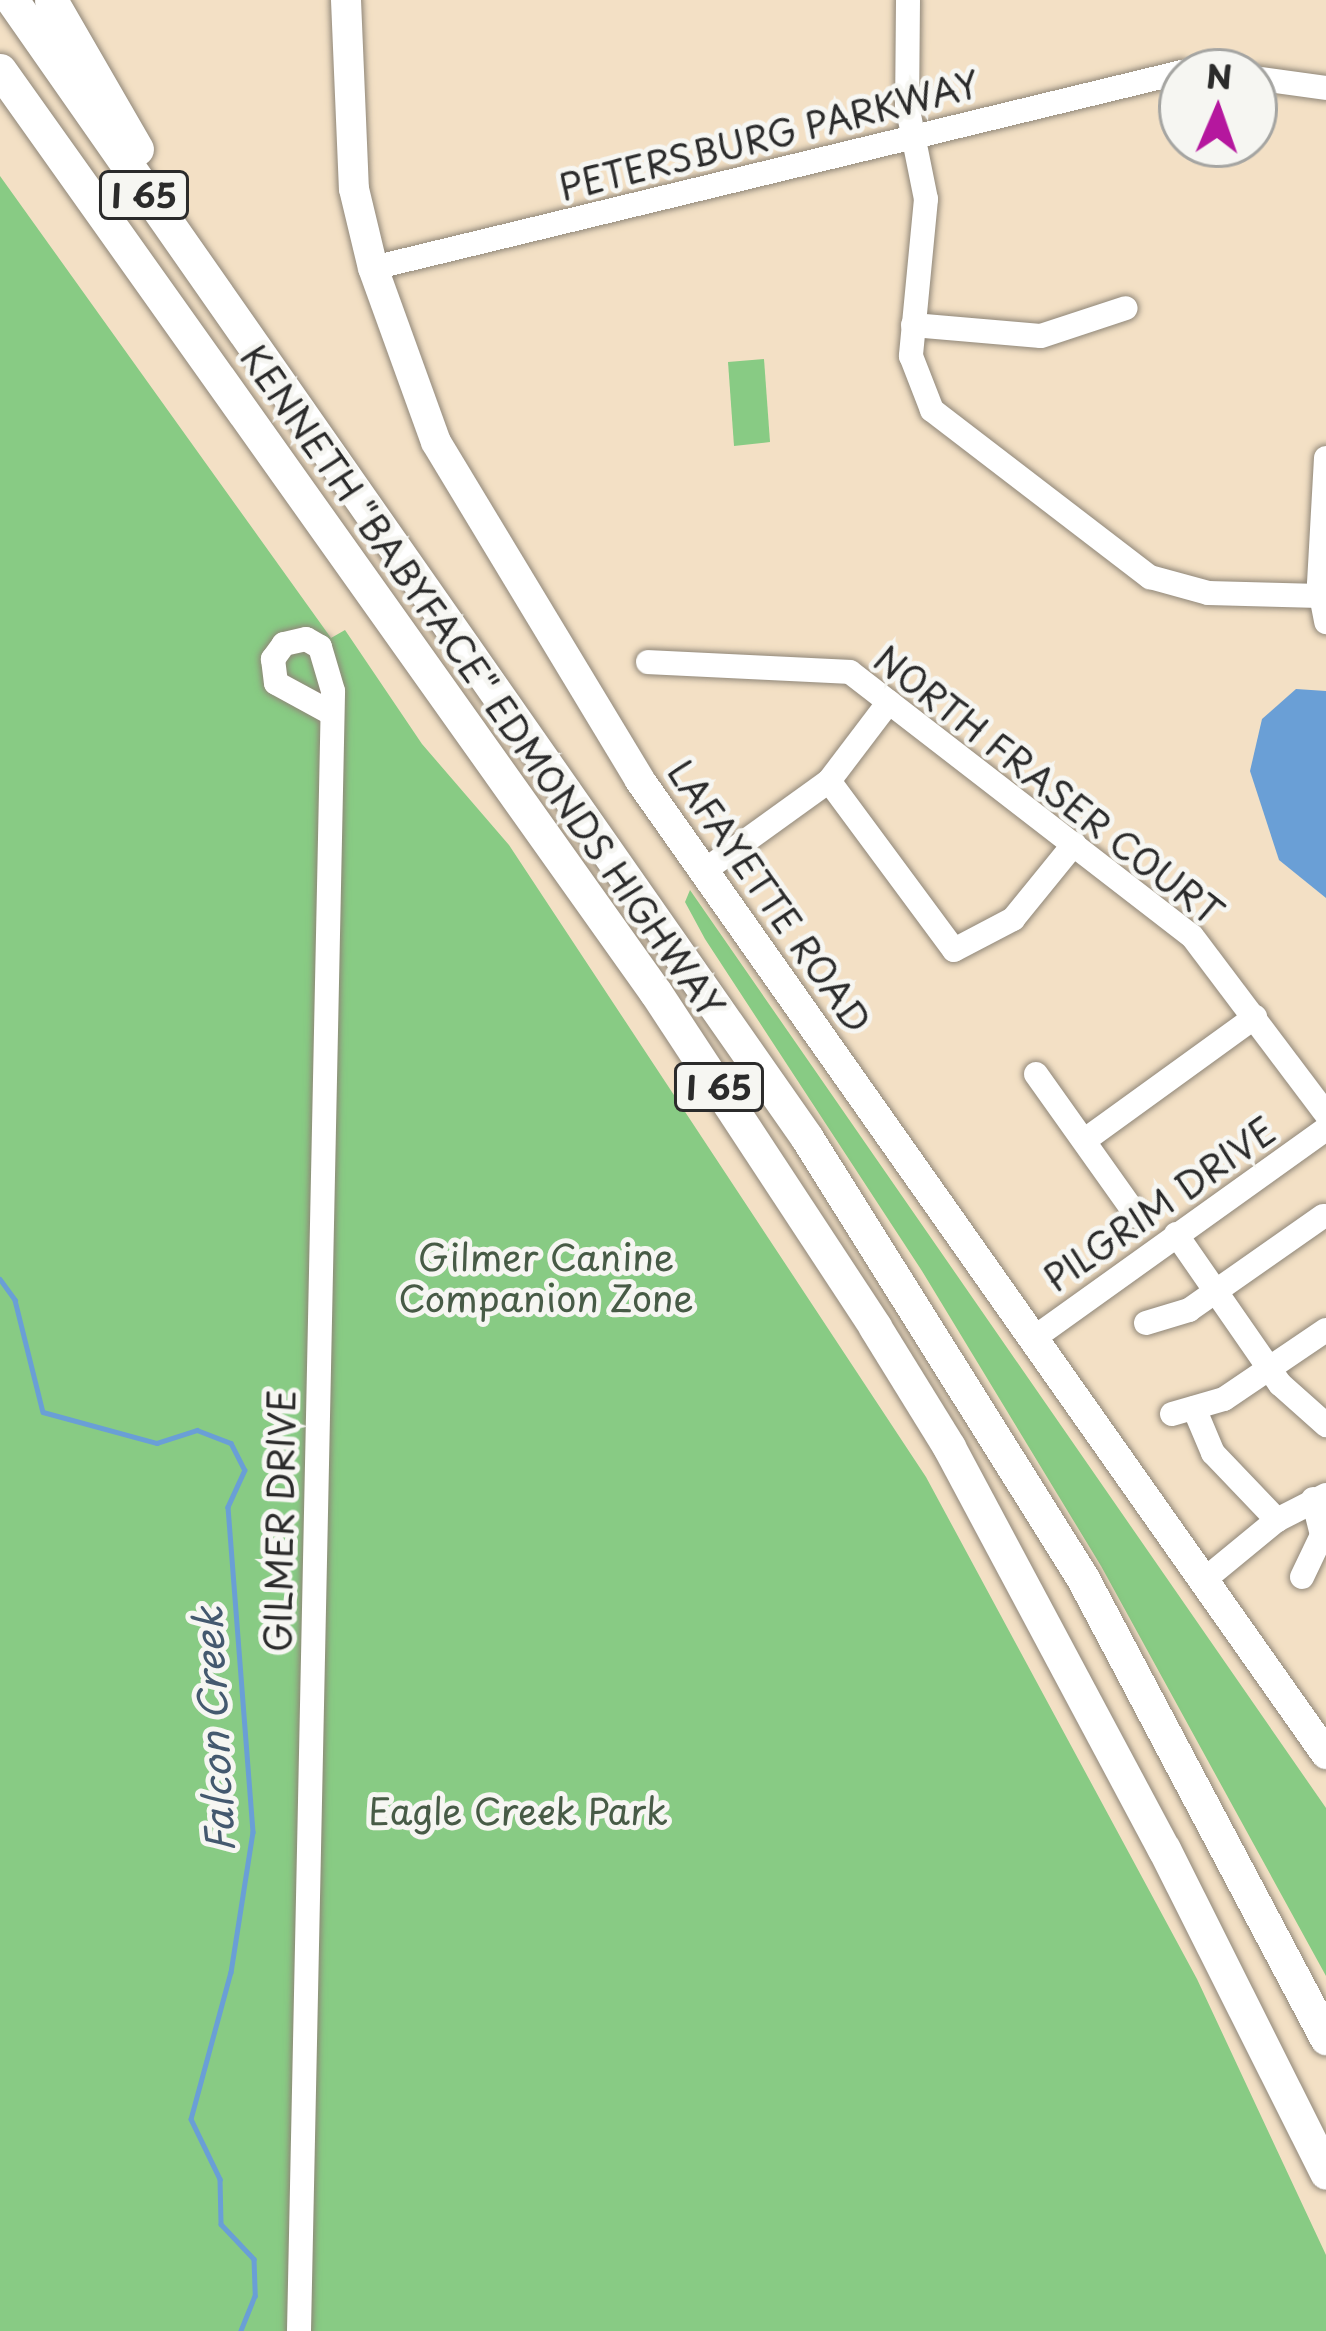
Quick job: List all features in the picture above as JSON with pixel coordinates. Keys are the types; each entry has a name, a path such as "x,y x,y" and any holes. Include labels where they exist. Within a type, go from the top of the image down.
{"highway":[{"name":"KENNETH \"BABYFACE\" EDMONDS HIGHWAY","path":"12,0 696,972 915,1306 1082,1577 1326,2038"},
{"path":"51,0 283,385"},
{"name":"KENNETH \"BABYFACE\" EDMONDS HIGHWAY","path":"0,70 656,993 875,1327 949,1447 1154,1829 1326,2173"}],"main road":[{"name":"LAFAYETTE ROAD","path":"346,0 347,137 373,268 436,442 547,636 704,872 1326,1754"}],"street":[{"path":"908,0 906,96 926,199 913,326 915,378 937,416 1131,566 1208,593 1320,596"},
{"name":"PETERSBURG PARKWAY","path":"373,268 1158,79"},
{"path":"1278,81 1326,88"},
{"path":"913,326 1041,336 1126,308"},
{"path":"1326,458 1320,596 1326,622"},
{"name":"NORTH FRASER COURT","path":"648,662 835,667 889,702 1192,936 1326,1114"},
{"path":"704,872 829,781 889,702"},
{"name":"GILMER DRIVE","path":"298,2331 331,712"},
{"path":"829,781 956,950 1013,919 1074,844"},
{"path":"1085,1140 1255,1017"},
{"path":"1036,1074 1137,1216"},
{"name":"PILGRIM DRIVE","path":"1034,1338 1326,1129"},
{"path":"1145,1323 1216,1291 1323,1216"},
{"path":"1176,1234 1270,1370 1326,1425"},
{"path":"1277,1520 1213,1453 1183,1411 1270,1370 1326,1330"},
{"path":"1204,1580 1277,1520 1319,1497 1322,1534 1302,1577"}],"green space":[{"name":"Eagle Creek Park","path":"0,176 331,638 345,630 422,744 509,845 926,1477 1197,1979 1326,2255 1326,2331 0,2331"},
{"path":"764,359 770,442 734,446 728,362"},
{"path":"690,890 1326,1808 1326,1976 1101,1566 922,1271 705,939 685,902"}],"water":[{"path":"1296,689 1326,691 1326,898 1279,860 1250,771 1262,719"}],"waterway":[{"name":"Falcon Creek","path":"0,1279 15,1300 43,1412 157,1443 197,1430 231,1443 245,1470 228,1507 253,1832 231,1972 191,2119 220,2179 221,2224 254,2259 255,2296 241,2331"}],"park label":[{"name":"Gilmer Canine Companion Zone","path":"546,1276"}]}
